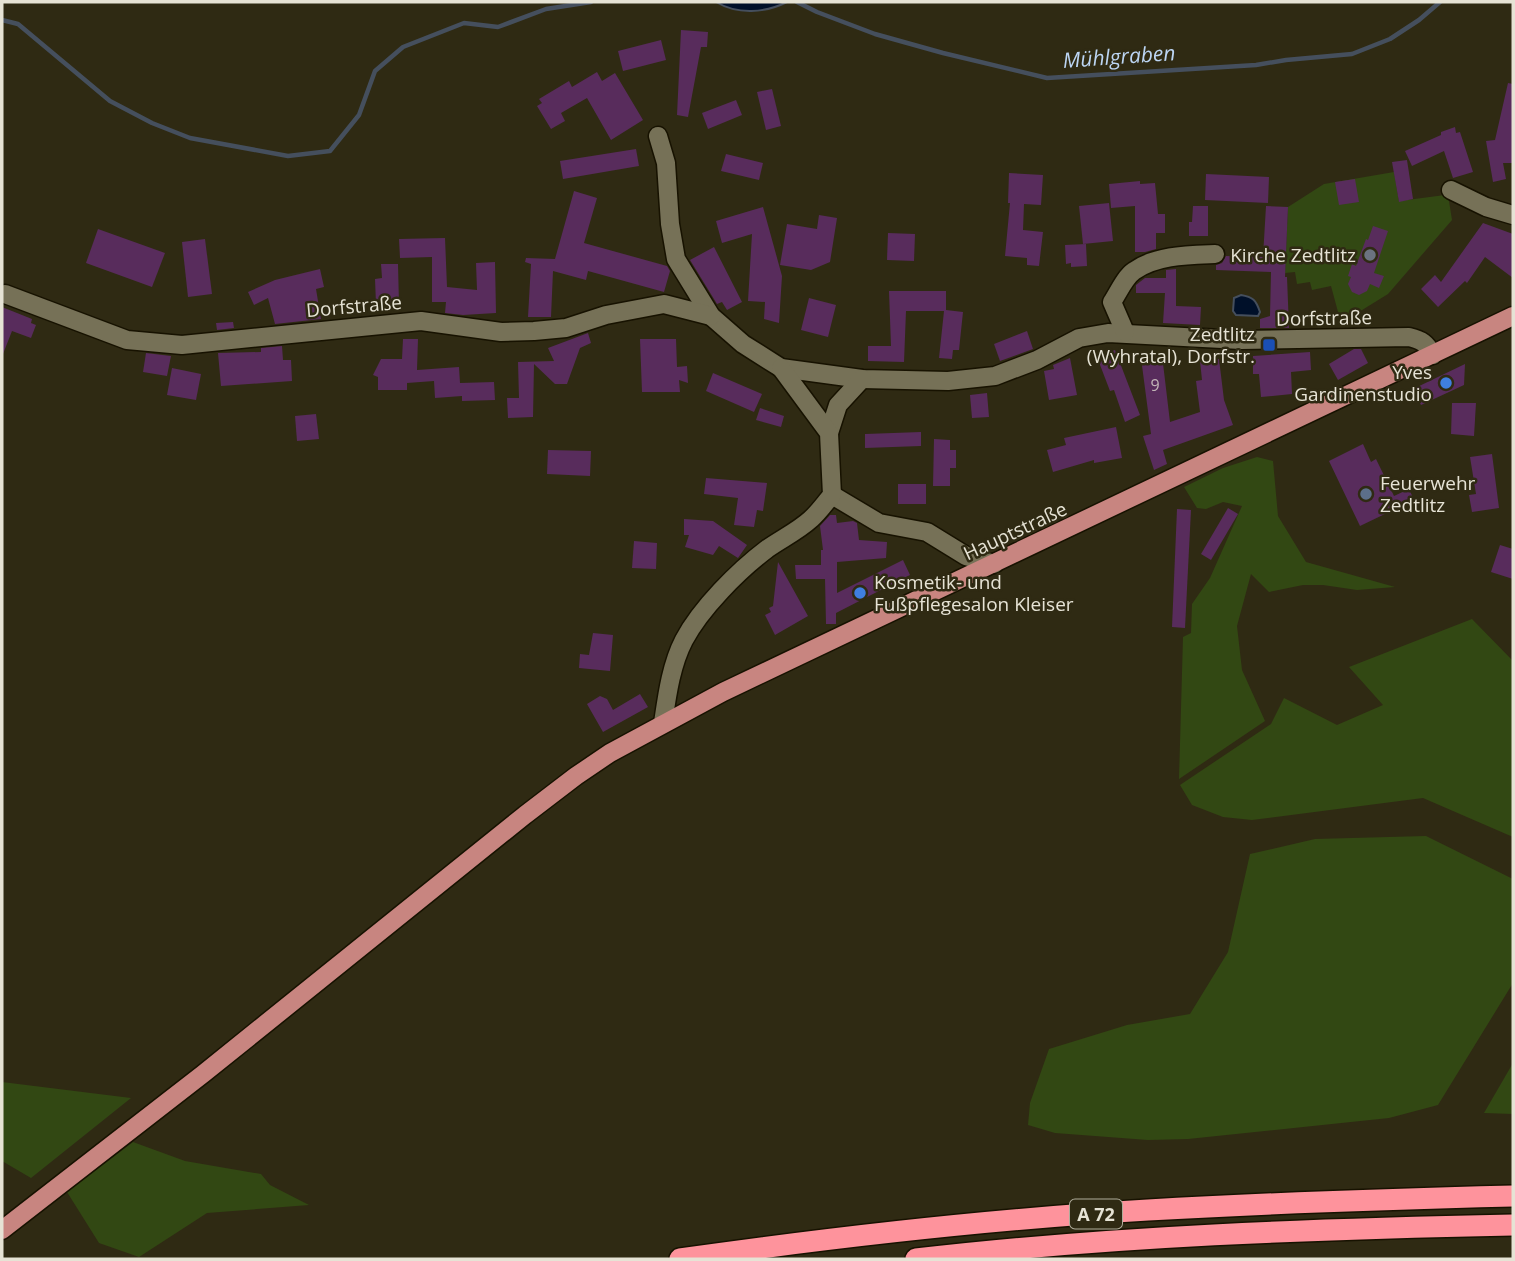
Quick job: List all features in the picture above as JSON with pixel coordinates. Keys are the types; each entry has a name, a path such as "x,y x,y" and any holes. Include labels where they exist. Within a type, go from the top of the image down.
{"highway":[{"name":"A 72","path":"680,1259 918,1230 1147,1210 1513,1196"},
{"name":"A 72","path":"916,1259 1153,1239 1367,1227 1513,1225"}],"main road":[{"name":"Hauptstraße","path":"2,1230 544,800 610,753 723,692 1513,316"}],"street":[{"name":"Dorfstraße","path":"658,136 666,163 670,225 676,259 711,316 743,344 781,368 829,433"},
{"path":"1451,190 1486,207 1513,215"},
{"path":"1092,335 1133,271 1177,256 1215,254"},
{"name":"Dorfstraße","path":"5,294 127,340 182,345 421,321 501,332 534,331 566,328 606,315 664,304 711,316"},
{"path":"1112,302 1125,332"},
{"name":"Dorfstraße","path":"781,368 831,377 948,381 995,376 1037,360 1079,338 1125,332 1241,340 1409,337 1420,339 1427,344 1433,355"},
{"path":"663,723 667,694 677,658 684,640 705,610 736,575 765,550 812,519 832,495 829,433 838,405 862,379"},
{"path":"832,495 880,523 927,532 966,556 994,564"}],"green space":[{"path":"1394,172 1399,201 1445,195 1449,201 1452,220 1388,294 1341,323 1331,286 1312,290 1310,282 1297,284 1295,272 1285,273 1288,207 1324,184"},
{"path":"1257,457 1273,461 1278,516 1306,562 1395,587 1357,590 1303,585 1269,592 1251,574 1237,626 1242,670 1265,721 1179,779 1183,637 1191,633 1192,604 1210,578 1242,506 1223,502 1206,509 1197,508 1184,487 1223,468"},
{"path":"1472,619 1513,661 1513,837 1423,798 1252,820 1223,817 1192,805 1180,785 1271,724 1284,698 1337,725 1383,705 1349,667"},
{"path":"1426,836 1513,879 1513,983 1438,1105 1389,1118 1188,1139 1148,1140 1055,1133 1028,1125 1030,1103 1049,1049 1127,1025 1190,1014 1228,952 1250,854 1315,839"},
{"path":"1513,1063 1513,1114 1484,1113"},
{"path":"2,1082 131,1098 31,1178 2,1161"},
{"path":"133,1142 185,1161 261,1174 270,1185 309,1205 207,1213 139,1257 99,1243 67,1192"}],"water":[{"path":"716,2 787,2 761,10 742,11"},
{"path":"1241,295 1255,302 1260,312 1258,316 1236,315 1233,311 1234,298"}],"building":[{"path":"681,30 708,32 707,47 701,47 688,117 677,115"},
{"path":"661,40 666,60 623,71 618,51"},
{"path":"597,72 602,81 615,73 643,120 611,140 587,98 561,113 565,121 551,129 537,106 542,103 539,99 569,81 572,87"},
{"path":"1508,83 1513,84 1513,163 1503,163 1506,179 1493,182 1486,141 1495,140"},
{"path":"772,89 781,126 766,130 757,92"},
{"path":"736,100 742,115 708,129 702,113"},
{"path":"1455,127 1456,133 1460,132 1473,172 1453,178 1444,151 1412,166 1405,151"},
{"path":"636,149 639,166 563,179 560,161"},
{"path":"726,154 763,163 759,180 721,171"},
{"path":"1407,160 1413,199 1399,202 1392,162"},
{"path":"1009,173 1043,175 1041,205 1024,204 1023,230 1043,232 1039,266 1027,265 1027,258 1005,256 1010,203"},
{"path":"1206,174 1269,177 1268,203 1205,200"},
{"path":"1355,179 1359,202 1339,205 1335,182"},
{"path":"1140,181 1140,184 1155,183 1158,214 1165,214 1165,233 1156,233 1156,249 1135,252 1135,206 1111,208 1109,184"},
{"path":"574,191 597,198 584,243 667,266 670,271 664,292 588,271 586,280 553,271 551,317 528,317 531,264 525,262 526,258 555,259"},
{"path":"1109,203 1113,241 1083,244 1079,206"},
{"path":"1193,206 1208,206 1208,236 1189,236"},
{"path":"1266,206 1288,207 1285,277 1289,328 1260,328 1260,319 1270,316 1271,272 1216,270 1216,265 1222,263 1226,256 1263,257"},
{"path":"763,207 782,276 779,323 764,319 765,302 748,301 752,234 722,243 716,221"},
{"path":"819,215 837,218 830,262 811,270 780,265 787,224 817,229"},
{"path":"1483,223 1513,234 1513,278 1485,257 1467,283 1465,281 1438,307 1421,289 1435,275 1441,282"},
{"name":"Kirche Zedtlitz","path":"1373,226 1388,231 1374,273 1384,276 1379,288 1370,284 1367,291 1359,295 1352,292 1348,284 1351,277 1348,276 1352,264 1356,266"},
{"path":"98,229 165,253 152,287 86,263"},
{"path":"888,233 915,234 914,261 887,260"},
{"path":"445,238 447,287 477,290 476,263 495,262 496,313 445,313 446,302 432,302 432,257 400,258 399,239"},
{"path":"205,239 212,294 188,297 182,242"},
{"path":"1086,244 1087,266 1071,267 1071,263 1066,264 1065,245"},
{"path":"714,247 742,302 727,310 722,302 717,304 690,260"},
{"path":"381,264 398,264 399,304 376,304 375,279 382,278"},
{"path":"320,269 324,287 316,289 321,319 275,324 268,298 254,305 248,292 275,280"},
{"path":"1176,269 1176,306 1201,307 1200,325 1163,323 1165,293 1136,293 1136,285 1145,278 1166,278 1166,270"},
{"path":"889,291 946,291 946,310 963,312 959,350 953,350 952,359 939,358 944,311 906,311 904,362 868,361 868,346 891,346"},
{"path":"809,298 836,305 828,337 801,330"},
{"path":"2,307 32,319 31,323 36,325 31,338 12,331 3,354"},
{"path":"233,322 234,328 217,330 216,323"},
{"path":"1027,331 1033,349 1000,361 994,344"},
{"path":"588,333 591,343 580,348 567,384 555,384 534,364 533,417 508,418 507,398 519,398 518,362 554,361 548,348"},
{"path":"403,339 418,339 417,370 459,367 460,383 494,382 495,400 462,401 462,396 435,398 434,381 407,383 407,390 378,390 378,377 373,375 381,359 402,359"},
{"path":"640,339 676,339 677,367 687,366 688,383 679,380 680,392 642,392"},
{"path":"282,346 283,360 291,360 292,381 221,386 218,353 261,352 261,348"},
{"path":"1354,349 1361,349 1368,363 1338,380 1329,364"},
{"path":"1115,350 1140,415 1125,422 1114,390 1110,391 1097,357"},
{"path":"1310,352 1311,370 1291,372 1292,394 1261,397 1259,374 1253,374 1253,356"},
{"path":"146,353 171,356 167,376 143,372"},
{"path":"1162,355 1170,422 1200,412 1196,381 1202,380 1200,361 1219,359 1224,400 1233,425 1163,450 1167,464 1154,470 1143,436 1151,434 1141,358"},
{"path":"1070,358 1077,395 1049,400 1044,371 1054,369 1053,365"},
{"path":"1465,364 1464,385 1421,405 1413,389"},
{"path":"172,368 201,374 196,400 167,395"},
{"path":"713,373 762,394 754,412 706,391"},
{"path":"987,393 989,417 972,418 970,395"},
{"path":"1452,403 1476,403 1474,436 1451,434"},
{"path":"760,408 784,416 781,427 756,420"},
{"path":"316,414 319,439 297,441 295,416"},
{"path":"1116,427 1122,458 1094,463 1094,460 1053,472 1047,450 1066,445 1064,438"},
{"path":"921,432 921,446 865,448 865,434"},
{"path":"934,439 950,440 950,450 956,450 956,468 950,468 950,486 933,486"},
{"name":"Feuerwehr Zedtlitz","path":"1363,444 1371,462 1376,459 1394,496 1409,489 1414,500 1360,526 1329,461"},
{"path":"548,450 591,451 590,476 547,474"},
{"path":"1492,454 1499,508 1472,512 1469,495 1476,494 1470,457"},
{"path":"706,478 767,483 763,511 757,510 754,527 734,525 738,498 704,494"},
{"path":"898,484 926,484 926,504 898,504"},
{"path":"1228,508 1238,514 1211,560 1201,554"},
{"path":"1177,509 1191,510 1185,628 1172,627"},
{"path":"830,515 836,515 837,523 857,523 859,540 887,542 886,558 837,562 837,593 903,560 910,575 836,613 836,624 826,624 825,579 796,579 795,565 821,565 823,550 820,526"},
{"path":"684,519 713,521 747,545 738,558 719,546 713,555 685,547 689,535 684,535"},
{"path":"634,541 657,543 656,569 632,568"},
{"path":"1500,545 1513,549 1513,579 1491,572"},
{"path":"778,562 808,616 775,635 765,615 771,612 769,608 773,606"},
{"path":"593,633 613,635 610,671 579,668 580,654 589,655"},
{"path":"640,694 648,707 603,732 587,704 600,696 607,699 613,710"}],"waterway":[{"path":"2,20 18,24 110,101 152,123 190,138 288,156 330,151 359,115 375,71 403,47 464,23 498,27 546,9 591,2"},
{"name":"Mühlgraben","path":"797,2 875,34 1047,78 1256,65 1352,54 1390,39 1440,2"}],"place":[{"name":"Kirche Zedtlitz","path":"1370,255"},
{"name":"Zedtlitz (Wyhratal), Dorfstr.","path":"1269,345"},
{"name":"Yves Gardinenstudio","path":"1446,383"},
{"name":"Feuerwehr Zedtlitz","path":"1366,494"},
{"name":"Kosmetik- und Fußpflegesalon Kleiser","path":"860,593"}]}
